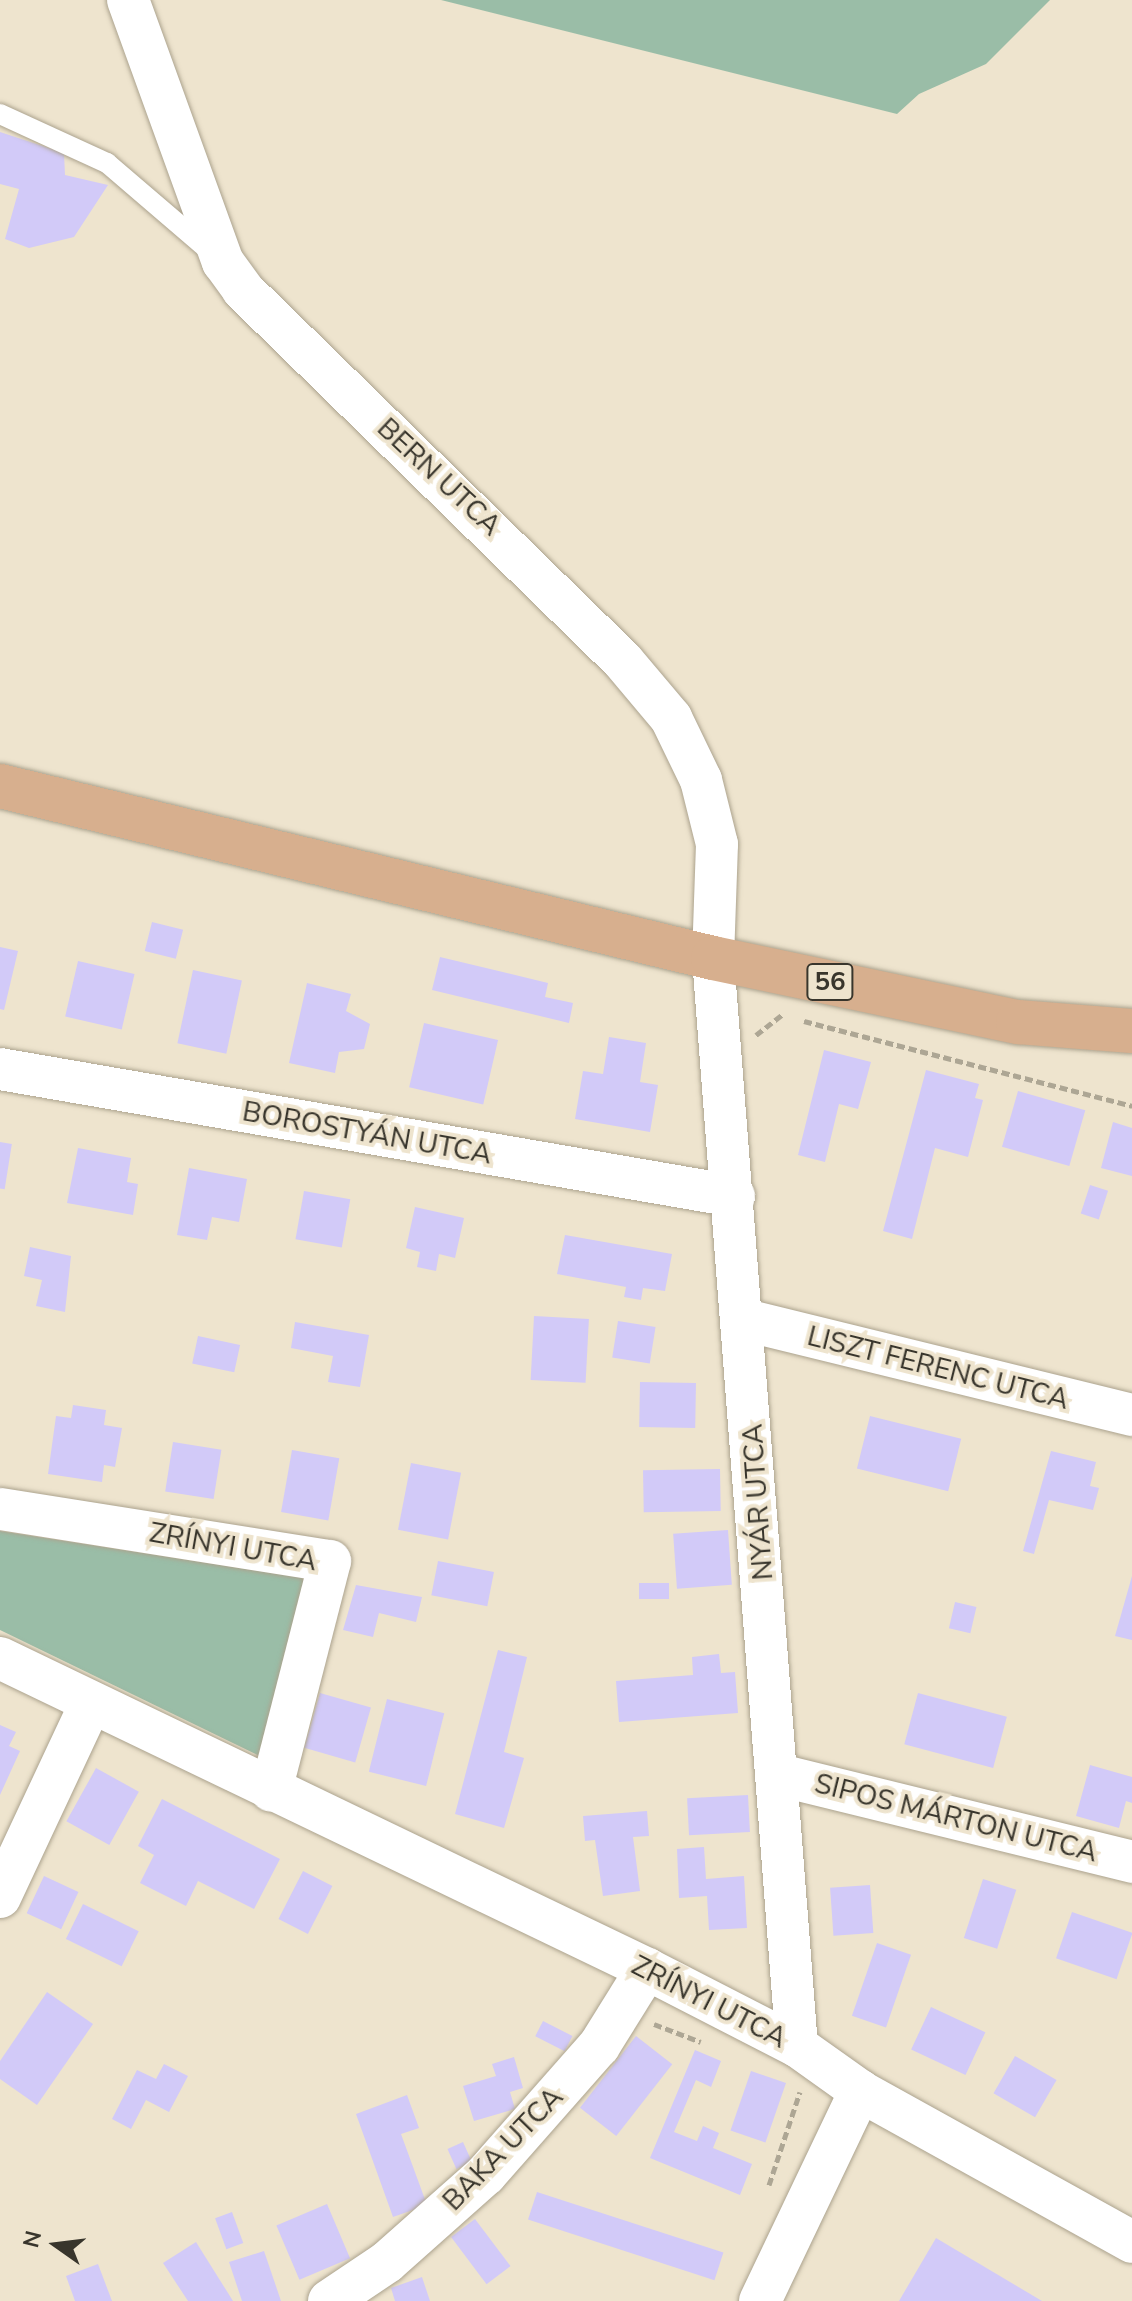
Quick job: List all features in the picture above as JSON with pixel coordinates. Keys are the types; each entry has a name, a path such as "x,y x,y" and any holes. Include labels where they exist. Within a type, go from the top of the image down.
{"main road":[{"name":"56","path":"0,786 713,958 1018,1022 1132,1031"}],"street":[{"name":"BERN UTCA","path":"128,0 223,262 308,355 472,507 671,718 701,780 717,844 713,958"},
{"name":"NYÁR UTCA","path":"713,958 745,1320 779,1775 794,2063"},
{"name":"BOROSTYÁN UTCA","path":"0,1069 734,1196"},
{"name":"LISZT FERENC UTCA","path":"745,1320 1132,1415"},
{"name":"ZRÍNYI UTCA","path":"0,1509 330,1561 271,1791"},
{"name":"ZRÍNYI UTCA","path":"0,1658 271,1791 647,1969 794,2063 860,2091 1132,2242"},
{"path":"0,1897 91,1703"},
{"name":"SIPOS MÁRTON UTCA","path":"779,1775 1132,1862"},
{"name":"BAKA UTCA","path":"329,2301 387,2262 486,2174 599,2046 647,1969"},
{"path":"760,2301 860,2091"}],"lane":[{"path":"0,114 107,163 223,262"}],"path":[{"path":"724,1063 779,1014 1132,1106"},
{"path":"647,2020 715,2044"},
{"path":"764,2203 802,2085 794,2063"}],"green space":[{"path":"441,0 1050,0 986,64 919,94 897,114"},
{"path":"0,1531 312,1579 266,1759 0,1630"}],"building":[{"path":"0,132 64,153 65,175 108,185 74,237 29,248 5,239 19,189 0,184"},
{"path":"152,922 183,930 176,959 145,951"},
{"path":"0,947 18,951 4,1010 0,1009"},
{"path":"440,957 548,983 545,997 573,1003 569,1023 432,990"},
{"path":"78,961 135,974 122,1030 65,1017"},
{"path":"193,970 242,980 226,1054 177,1043"},
{"path":"307,983 351,994 346,1011 370,1024 364,1049 339,1052 335,1073 289,1063"},
{"path":"424,1023 498,1040 483,1104 409,1087"},
{"path":"609,1037 646,1043 640,1082 658,1085 650,1132 575,1119 583,1071 603,1074"},
{"path":"824,1050 871,1062 858,1109 839,1104 825,1162 798,1155"},
{"path":"926,1070 979,1084 975,1098 983,1100 968,1157 935,1148 912,1239 883,1231"},
{"path":"1018,1091 1085,1110 1069,1166 1002,1147"},
{"path":"1113,1122 1132,1128 1132,1176 1101,1168"},
{"path":"0,1142 12,1144 5,1189 0,1189"},
{"path":"78,1148 131,1158 127,1182 138,1184 133,1215 67,1203"},
{"path":"189,1168 247,1179 239,1222 212,1217 207,1240 177,1235"},
{"path":"1090,1185 1108,1191 1099,1219 1081,1214"},
{"path":"304,1191 350,1199 342,1247 295,1239"},
{"path":"415,1207 464,1218 455,1258 439,1254 436,1271 417,1267 420,1252 406,1248"},
{"path":"565,1235 672,1254 665,1291 643,1288 641,1300 624,1297 626,1287 557,1274"},
{"path":"30,1247 71,1256 65,1312 36,1306 42,1280 24,1276"},
{"path":"534,1316 589,1319 586,1383 531,1380"},
{"path":"618,1321 656,1327 650,1363 612,1358"},
{"path":"295,1322 369,1335 360,1387 328,1382 333,1356 291,1348"},
{"path":"198,1336 240,1345 234,1372 192,1363"},
{"path":"640,1382 696,1383 695,1428 639,1427"},
{"path":"73,1405 106,1410 104,1425 122,1428 115,1467 104,1465 102,1482 48,1474 56,1416 71,1418"},
{"path":"870,1416 961,1439 948,1491 857,1468"},
{"path":"173,1442 221,1450 214,1499 165,1491"},
{"path":"292,1450 339,1458 328,1520 281,1512"},
{"path":"1051,1451 1096,1462 1090,1486 1099,1488 1093,1510 1049,1500 1034,1554 1023,1551"},
{"path":"411,1463 461,1473 448,1539 398,1530"},
{"path":"720,1469 721,1511 644,1512 643,1470"},
{"path":"728,1530 732,1585 677,1589 673,1534"},
{"path":"438,1561 494,1572 487,1606 431,1595"},
{"path":"1132,1576 1132,1640 1115,1636"},
{"path":"639,1583 669,1583 669,1599 639,1599"},
{"path":"356,1585 422,1597 416,1622 379,1613 373,1637 343,1630"},
{"path":"955,1602 976,1607 970,1633 949,1628"},
{"path":"498,1650 527,1657 504,1752 524,1758 504,1828 455,1814"},
{"path":"719,1654 721,1673 735,1672 738,1713 619,1722 616,1681 693,1675 692,1657"},
{"path":"320,1693 371,1708 355,1762 304,1748"},
{"path":"918,1693 1007,1717 993,1768 904,1744"},
{"path":"387,1699 444,1713 426,1786 369,1772"},
{"path":"0,1725 16,1732 9,1746 20,1751 0,1795"},
{"path":"1090,1765 1132,1777 1132,1803 1126,1801 1119,1828 1076,1816"},
{"path":"96,1768 139,1792 109,1845 66,1821"},
{"path":"748,1795 750,1832 689,1835 687,1798"},
{"path":"162,1799 280,1859 254,1909 198,1881 186,1906 140,1883 154,1855 138,1846"},
{"path":"647,1811 649,1836 633,1837 640,1891 603,1896 595,1840 585,1841 583,1816"},
{"path":"704,1847 706,1879 744,1876 747,1928 709,1930 707,1896 679,1898 677,1849"},
{"path":"303,1871 332,1886 308,1934 278,1919"},
{"path":"44,1876 78,1892 61,1929 27,1913"},
{"path":"983,1879 1016,1890 997,1949 964,1938"},
{"path":"870,1885 873,1933 833,1936 830,1888"},
{"path":"83,1904 139,1931 122,1966 66,1939"},
{"path":"1072,1912 1132,1933 1117,1979 1056,1958"},
{"path":"877,1943 911,1955 886,2028 852,2016"},
{"path":"47,1992 93,2024 37,2105 0,2079 0,2061"},
{"path":"931,2007 985,2032 966,2075 911,2050"},
{"path":"543,2021 572,2036 565,2051 535,2036"},
{"path":"636,2036 672,2064 616,2136 580,2108"},
{"path":"695,2050 721,2061 711,2087 696,2080 674,2132 697,2141 703,2126 719,2133 713,2148 752,2164 740,2195 650,2158"},
{"path":"1015,2056 1057,2080 1035,2117 994,2093"},
{"path":"514,2057 523,2088 510,2092 515,2109 474,2121 463,2086 496,2076 492,2064"},
{"path":"164,2064 188,2076 169,2112 146,2100 131,2129 112,2119 137,2070 156,2079"},
{"path":"751,2071 786,2083 765,2143 730,2131"},
{"path":"407,2095 419,2128 401,2134 427,2205 393,2217 356,2114"},
{"path":"463,2142 472,2162 456,2169 447,2149"},
{"path":"537,2192 723,2253 714,2280 528,2220"},
{"path":"327,2204 350,2258 299,2280 276,2225"},
{"path":"232,2212 243,2243 226,2249 215,2218"},
{"path":"475,2219 511,2266 487,2284 451,2237"},
{"path":"936,2238 1042,2301 899,2301"},
{"path":"196,2242 233,2301 188,2301 163,2263"},
{"path":"264,2251 281,2301 242,2301 229,2262"},
{"path":"98,2264 112,2301 75,2301 66,2276"},
{"path":"422,2277 430,2301 395,2301 391,2288"}]}
